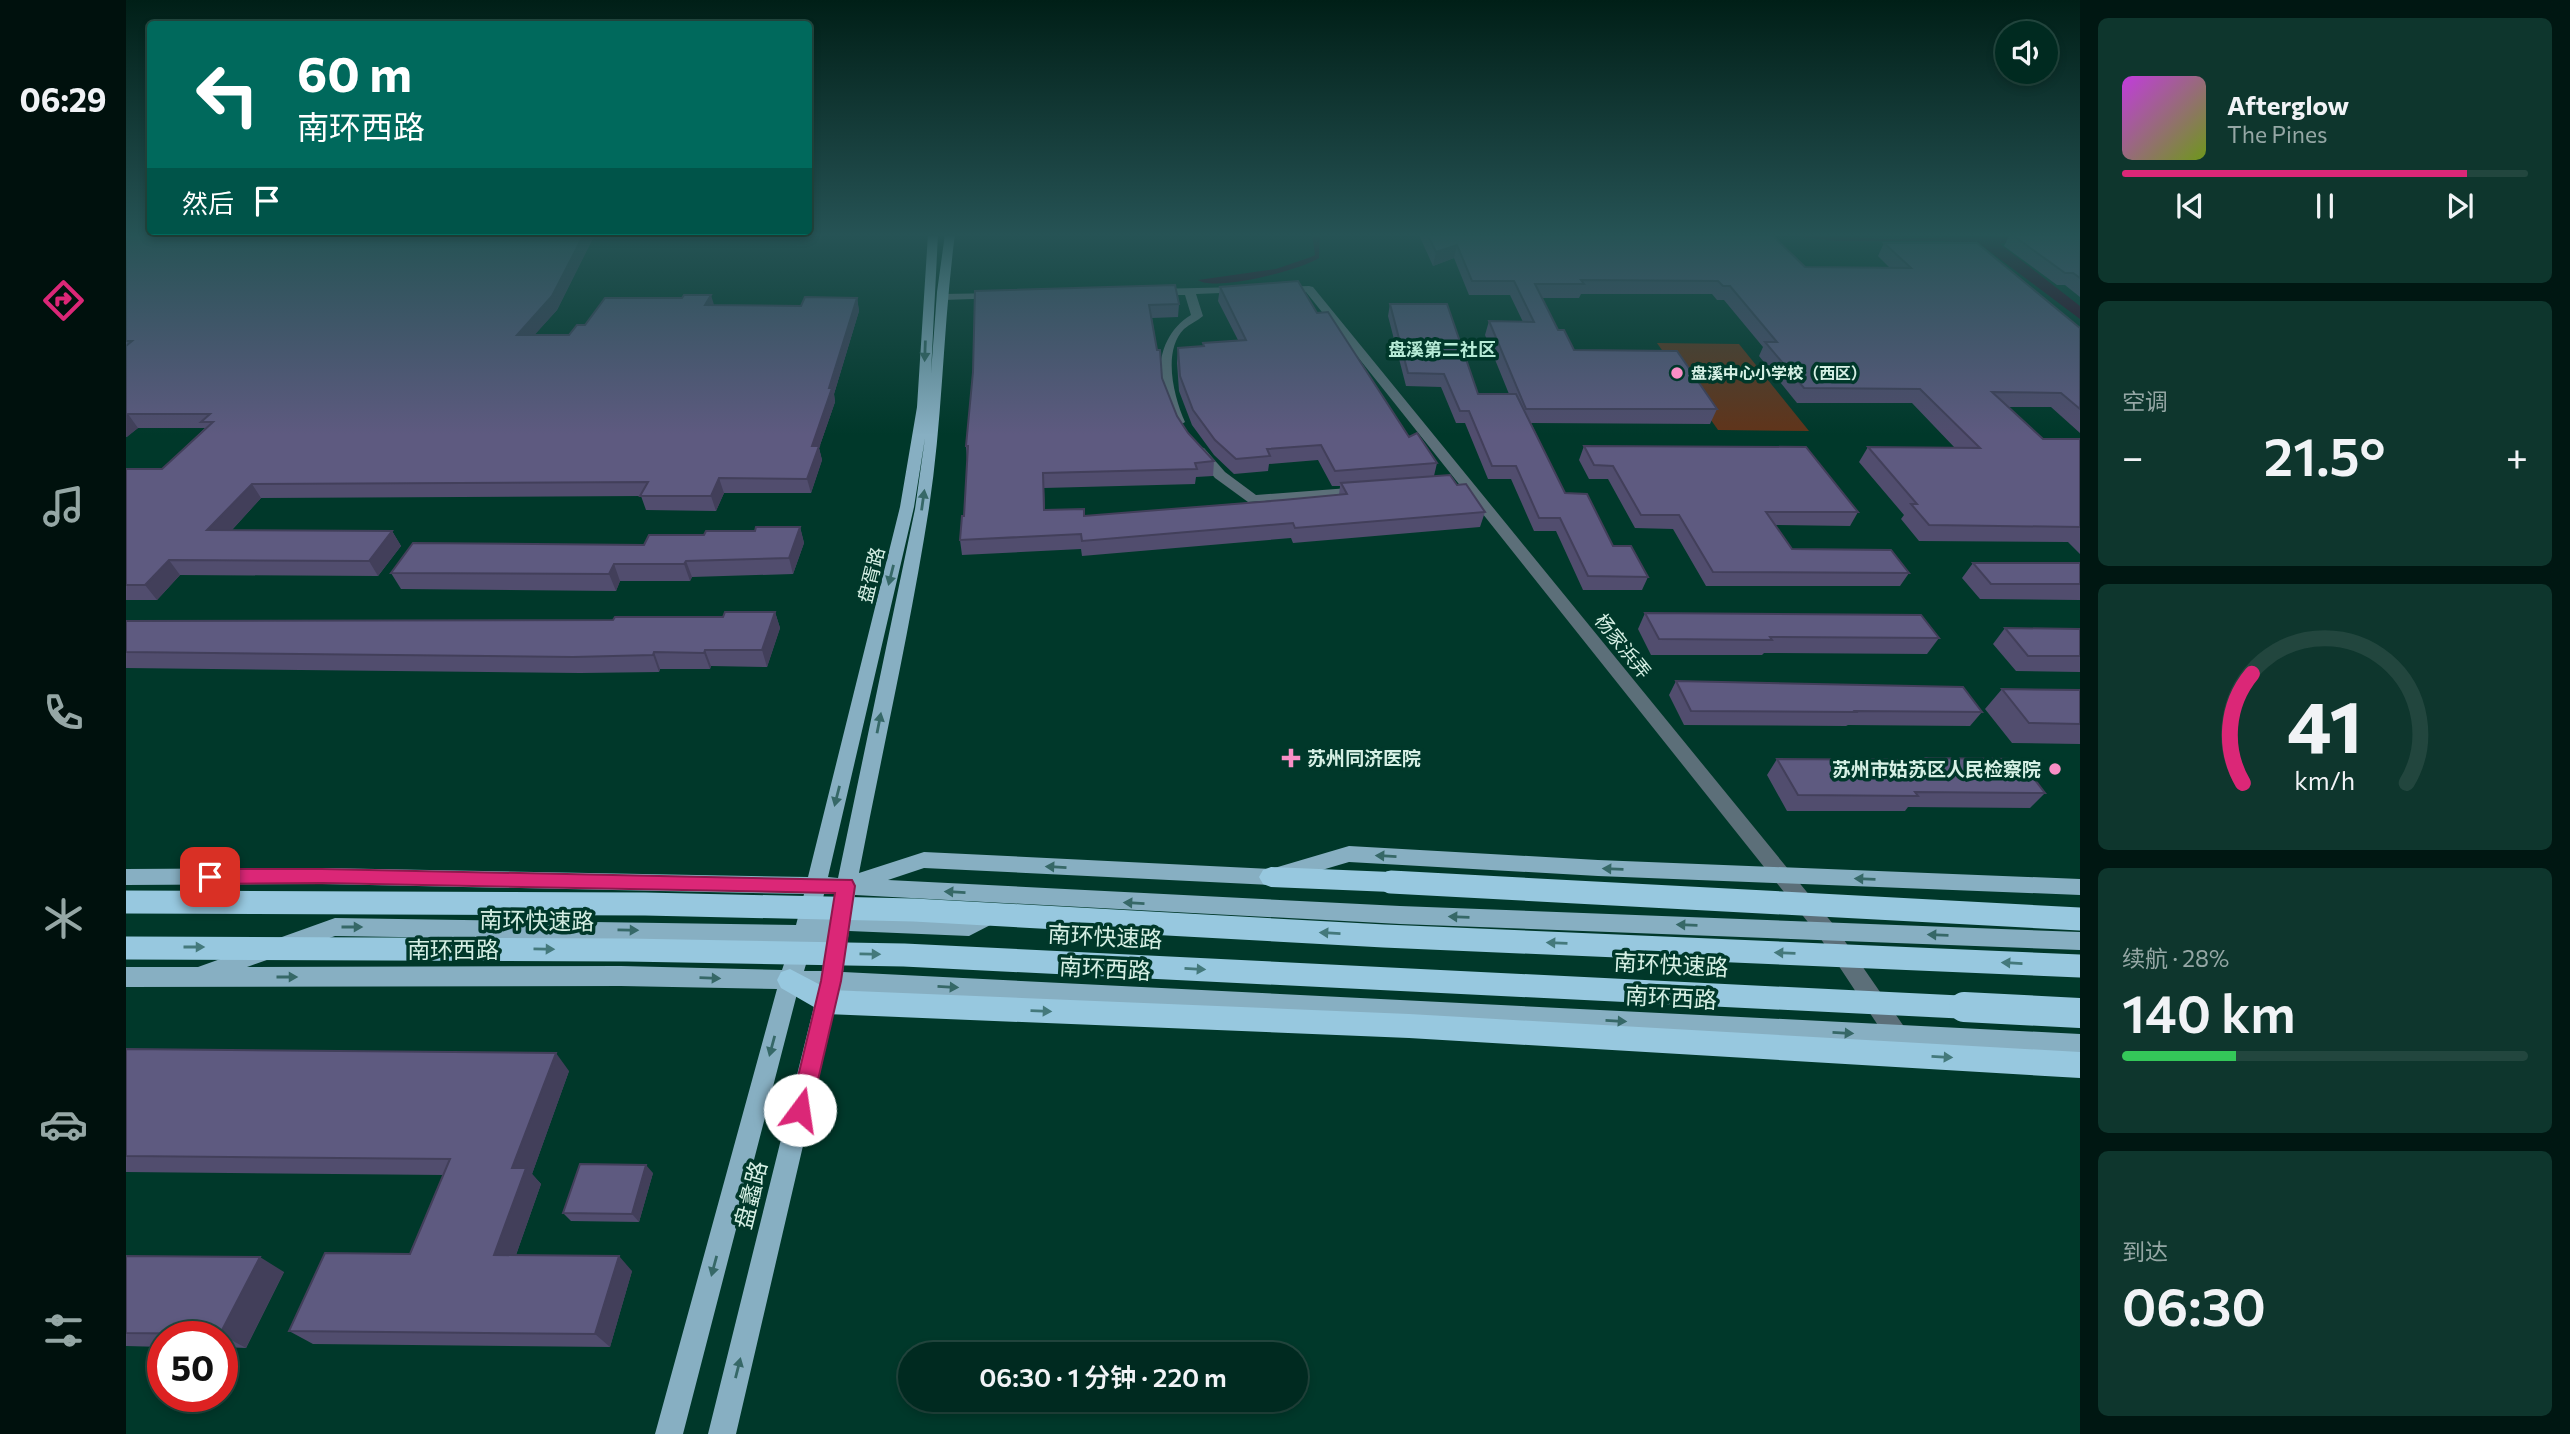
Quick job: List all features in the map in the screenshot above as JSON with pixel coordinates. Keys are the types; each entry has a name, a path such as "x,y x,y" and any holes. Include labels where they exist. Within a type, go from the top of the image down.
{"highway":[{"path":"1271,877 2080,919"},
{"name":"南环快速路","path":"126,902 631,904 914,910 1384,936 2080,966"},
{"name":"南环快速路","path":"126,948 614,950 904,955 2080,1013"},
{"path":"790,980 829,991 2080,1065"}],"main road":[{"name":"盘胥路","path":"806,927 907,508 923,407 929,301"},
{"name":"盘胥路","path":"846,886 922,509 935,409 943,301"},
{"path":"846,886 924,860 1271,877 1349,854 2080,887"},
{"path":"126,877 322,876 816,885 1400,915 2080,941"},
{"name":"盘蠡路","path":"722,1434 829,991 846,886"},
{"path":"194,977 335,927 969,928 1024,896"},
{"name":"盘蠡路","path":"669,1434 806,927"},
{"name":"南环西路","path":"126,977 621,975 790,980"},
{"name":"南环西路","path":"829,991 2080,1044"}],"street":[{"path":"1192,301 1197,316 1179,328 1170,349 1167,381 1174,414 1195,447 1220,475 1253,499 1372,490"},
{"name":"杨家浜弄","path":"1318,301 1458,483 1826,930 1897,1035"}],"shaded area":[{"path":"2056,301 2073,301 2080,306 2080,319"},
{"path":"1657,343 1739,344 1809,431 1718,430"}],"building":[{"path":"126,301 548,301 517,335 569,335 577,325 585,325 603,301 707,301 705,305 801,306 803,301 856,301 829,388 832,388 812,446 819,446 807,479 719,478 711,496 640,496 648,482 252,484 207,530 392,531 369,561 169,560 145,585 126,585 126,469 162,469 213,422 201,422 210,414 126,415 126,346 132,341 126,341"},
{"path":"975,301 1178,301 1179,304 1149,305 1157,350 1160,350 1162,378 1177,416 1188,433 1214,461 1195,463 1197,469 1043,473 1044,510 1084,509 1084,516 1283,500 1347,494 1341,483 1450,475 1457,485 1466,484 1485,512 1295,528 1293,523 1082,541 1081,534 960,540 964,516 966,446 973,372"},
{"path":"1227,301 1310,301 1317,313 1328,312 1409,437 1417,433 1437,463 1335,471 1321,445 1267,449 1270,456 1236,459 1215,440 1193,410 1180,376 1178,348 1246,340"},
{"path":"1524,301 1543,301 1558,330 1564,330 1574,350 1677,351 1717,409 1526,409 1489,321 1534,322"},
{"path":"1743,301 2047,301 2080,328 2080,409 2061,393 1992,392 2043,439 2080,439 2080,527 1929,525 1911,504 1917,504 1868,447 1980,448 1920,389 1804,388 1765,342 1777,342"},
{"path":"1390,304 1447,304 1478,394 1516,394 1565,493 1587,494 1613,546 1631,546 1648,577 1588,576 1560,518 1539,518 1516,466 1492,466 1469,411 1460,411 1444,374 1408,373"},
{"path":"1584,446 1806,447 1858,512 1766,512 1792,549 1891,550 1909,573 1713,572 1679,515 1641,515 1613,466 1594,465"},
{"path":"756,527 800,527 789,558 686,561 684,564 614,564 609,574 391,573 413,543 644,545 649,535 704,535 706,531 755,531"},
{"path":"1973,563 2080,563 2080,584 1991,584"},
{"path":"725,612 775,612 762,650 705,650 704,653 654,652 653,655 573,657 126,652 126,621 613,620 615,617 723,617"},
{"path":"1645,613 1921,615 1939,638 1659,639"},
{"path":"2005,628 2080,629 2080,656 2028,656"},
{"path":"1676,681 1963,687 1982,712 1691,711"},
{"path":"2002,689 2080,690 2080,724 2029,723"},
{"path":"1913,758 2019,759 2045,793 1798,795 1777,759 1915,760"},
{"path":"126,1049 556,1053 512,1168 526,1168 494,1255 619,1256 595,1334 289,1331 325,1253 410,1254 450,1159 126,1156"},
{"path":"580,1164 646,1165 632,1214 563,1213"},
{"path":"126,1256 260,1257 227,1321 147,1321 147,1333 126,1333"}],"place":[{"name":"盘溪中心小学校（西区）","path":"1677,373"},
{"name":"苏州同济医院","path":"1291,758"},
{"name":"苏州市姑苏区人民检察院","path":"2055,769"}],"district":[{"name":"盘溪第二社区","path":"1442,350"}],"route":[{"path":"210,877 322,876 846,886 831,981 800,1110"}]}
